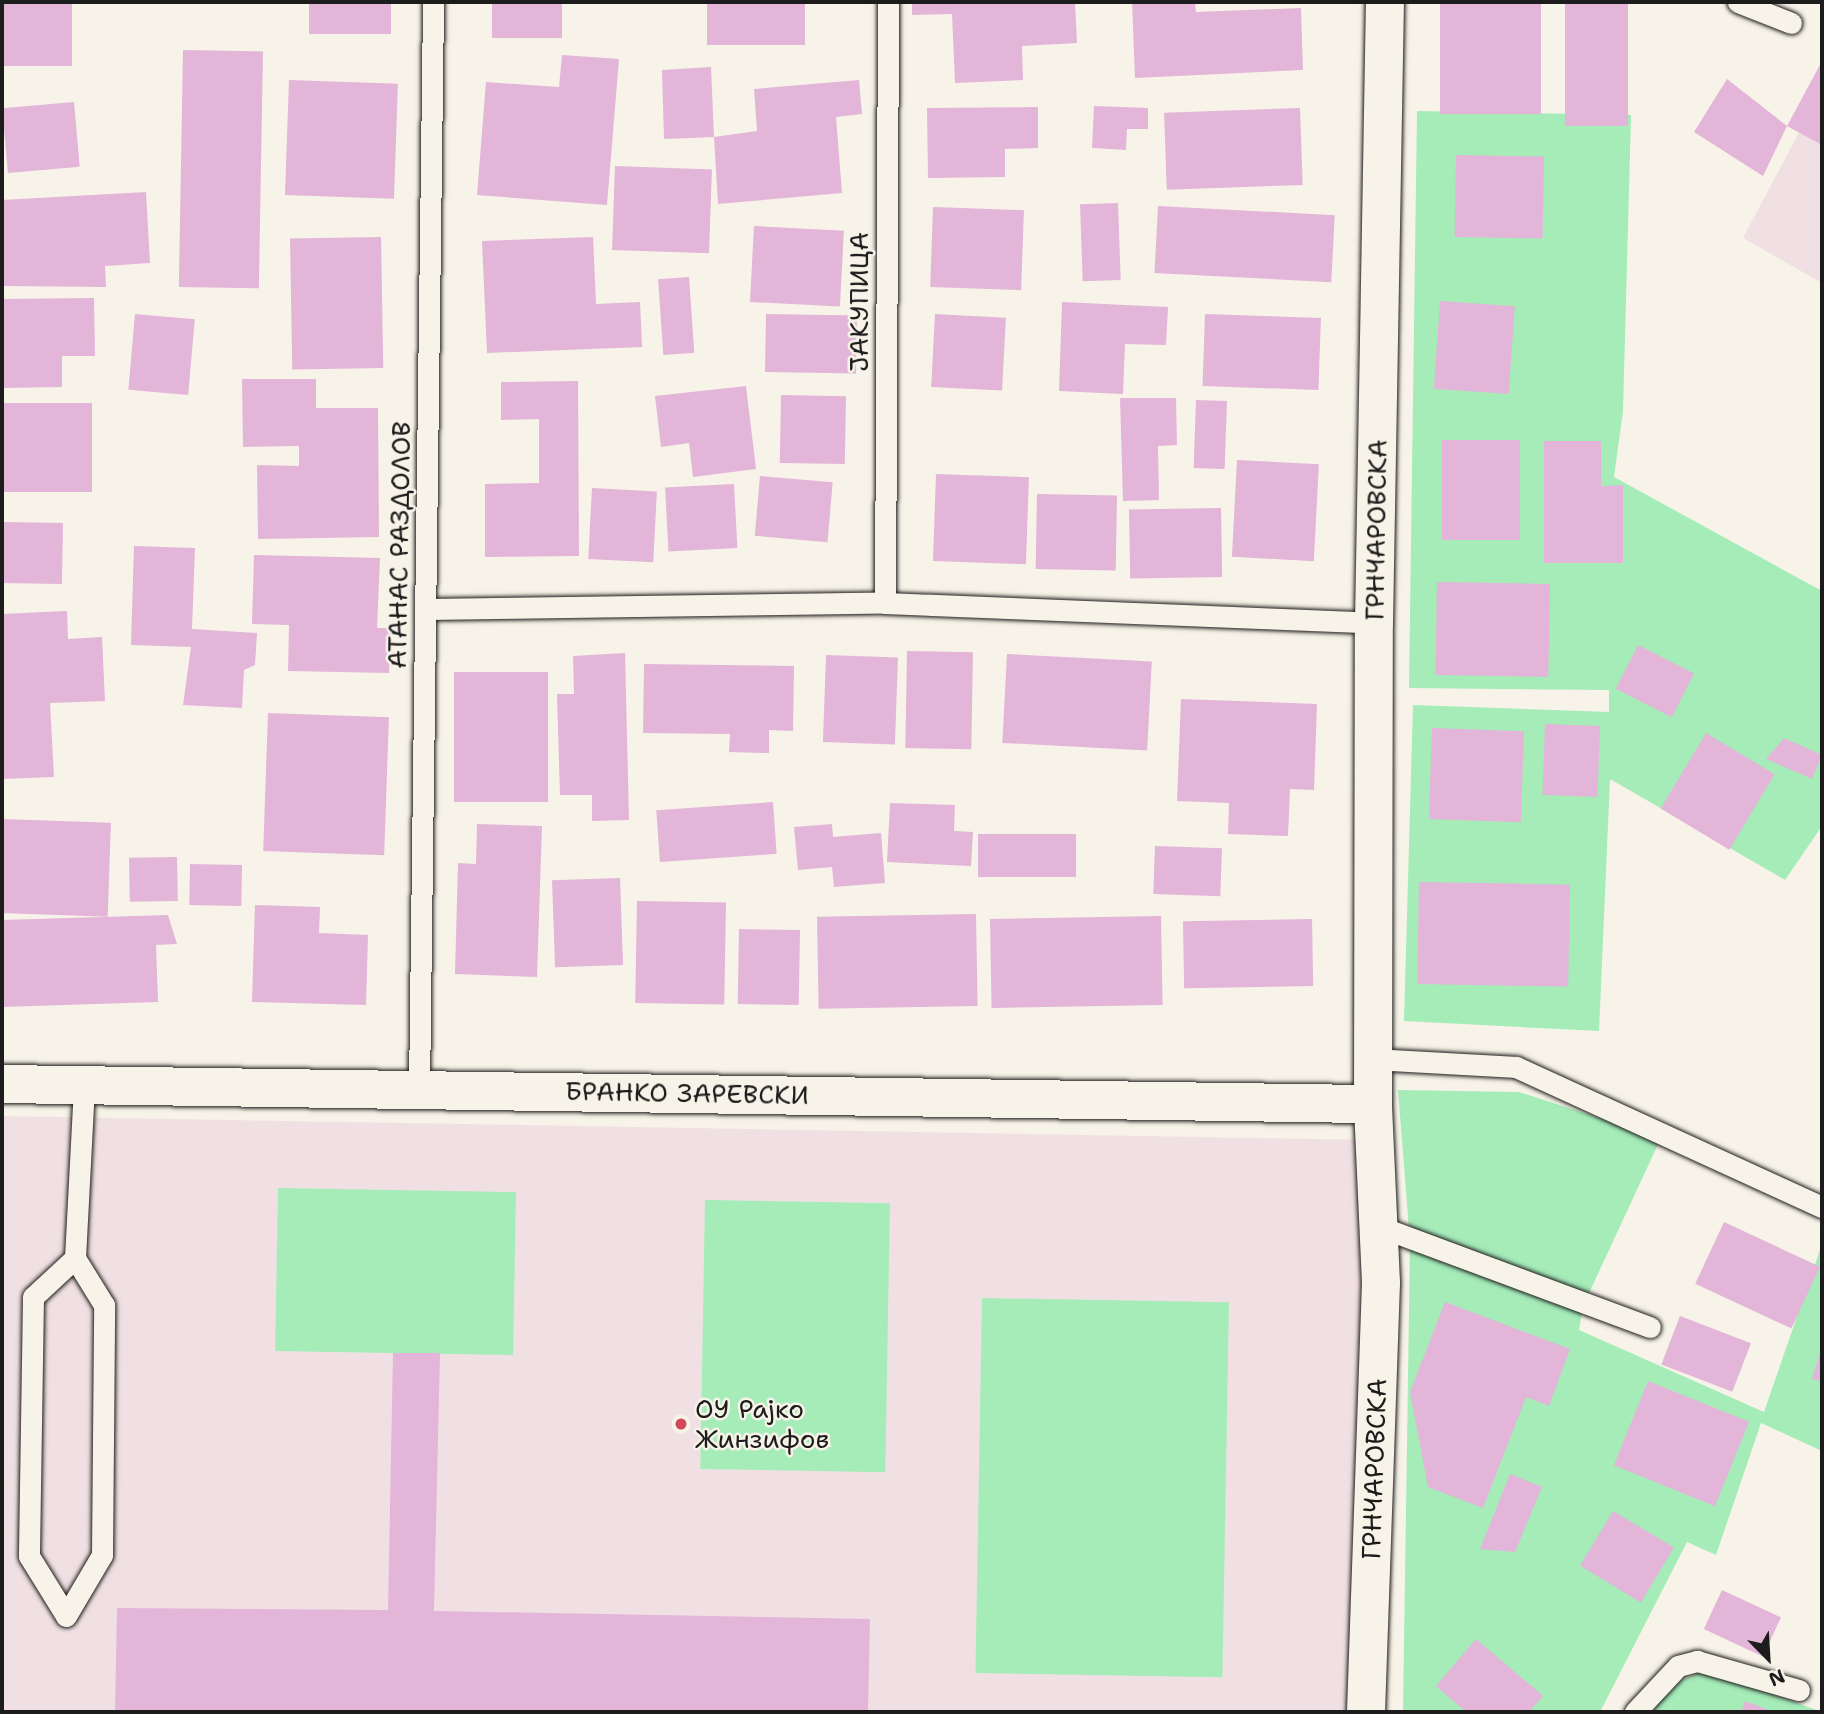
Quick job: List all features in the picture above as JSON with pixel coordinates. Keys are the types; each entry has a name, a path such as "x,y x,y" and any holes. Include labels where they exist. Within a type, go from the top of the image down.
{"street":[{"name":"ГРНЧАРОВСКА","path":"1366,1712 1378,1226 1373,1104 1374,623 1385,2"},
{"name":"БРАНКО ЗАРЕВСКИ","path":"2,1084 1373,1104"}],"lane":[{"name":"АТАНАС РАЗДОЛОВ","path":"419,1089 433,2"},
{"name":"ЈАКУПИЦА","path":"886,603 888,2"},
{"path":"1738,2 1791,23"},
{"path":"427,609 886,603 1374,623"},
{"path":"1374,1059 1517,1067 1822,1207"},
{"path":"75,1258 33,1297 29,1556 66,1616 102,1555 104,1305 75,1258 84,1085"},
{"path":"1378,1226 1650,1327"},
{"path":"1635,1712 1678,1666 1697,1661 1800,1690"}],"shaded area":[{"path":"1804,123 1822,135 1822,283 1743,238"},
{"name":"ОУ Рајко Жинзифов","path":"2,1116 1365,1140 1355,1712 2,1712"}],"green space":[{"path":"1417,111 1631,115 1623,411 1614,477 1822,591 1822,826 1785,880 1610,779 1599,1031 1404,1021 1413,705 1609,712 1609,690 1409,688"},
{"path":"1398,1090 1519,1092 1661,1138 1583,1306 1579,1330 1764,1412 1822,1244 1822,1451 1761,1423 1716,1555 1687,1542 1600,1712 1403,1712 1410,1242"},
{"path":"278,1188 516,1192 513,1355 275,1351"},
{"path":"705,1200 890,1203 885,1472 700,1469"},
{"path":"982,1298 1229,1302 1222,1677 975,1673"},
{"path":"1707,1670 1822,1712 1651,1712 1672,1684"}],"building":[{"path":"2,2 72,2 72,66 2,66"},
{"path":"309,2 391,2 391,34 309,34"},
{"path":"492,2 562,2 562,38 492,38"},
{"path":"707,2 805,2 805,45 707,45"},
{"path":"912,2 1075,2 1077,43 1022,46 1023,80 955,83 952,14 912,15"},
{"path":"1132,2 1195,2 1196,12 1301,8 1303,70 1135,78"},
{"path":"1440,2 1541,2 1541,114 1440,114"},
{"path":"1565,2 1628,2 1628,126 1565,126"},
{"path":"183,50 263,51 259,288 179,287"},
{"path":"562,55 619,59 607,205 477,195 486,82 559,87"},
{"path":"1822,61 1822,145 1787,126"},
{"path":"711,67 714,137 664,139 662,70"},
{"path":"1727,79 1787,126 1763,176 1694,132"},
{"path":"289,80 398,84 394,199 285,195"},
{"path":"859,80 862,114 836,117 842,193 718,204 714,137 757,131 754,89"},
{"path":"74,102 80,167 8,173 2,108"},
{"path":"1094,106 1148,108 1148,129 1127,129 1126,150 1092,148"},
{"path":"1038,107 1038,148 1005,149 1005,177 928,178 927,108"},
{"path":"1300,108 1303,185 1167,190 1164,113"},
{"path":"1456,155 1544,157 1543,239 1455,237"},
{"path":"615,166 712,169 709,253 612,250"},
{"path":"146,192 150,263 105,266 106,287 2,286 2,200"},
{"path":"1118,203 1121,280 1083,281 1080,204"},
{"path":"1158,206 1335,215 1331,282 1154,273"},
{"path":"933,207 1024,210 1021,290 930,287"},
{"path":"754,226 844,231 840,307 750,302"},
{"path":"381,237 383,368 292,370 290,239"},
{"path":"593,237 596,304 640,302 642,347 487,353 482,241"},
{"path":"689,277 694,353 663,355 658,279"},
{"path":"94,298 95,356 62,356 62,387 2,388 2,299"},
{"path":"1440,301 1515,306 1509,394 1434,389"},
{"path":"1062,302 1168,307 1166,345 1125,344 1123,394 1059,391"},
{"path":"135,314 195,319 188,395 128,390"},
{"path":"766,314 857,316 856,374 765,372"},
{"path":"935,314 1006,318 1002,391 931,387"},
{"path":"1205,314 1321,318 1318,390 1202,386"},
{"path":"242,379 316,379 316,408 378,408 379,537 258,539 257,465 299,466 299,446 243,447"},
{"path":"578,381 579,556 485,557 485,484 539,483 539,419 501,420 501,382"},
{"path":"746,386 756,469 693,477 689,443 661,447 655,396"},
{"path":"781,395 846,396 845,464 780,463"},
{"path":"1120,398 1176,398 1177,445 1158,446 1159,500 1123,501"},
{"path":"1196,400 1227,401 1225,469 1194,468"},
{"path":"2,403 92,403 92,492 2,492"},
{"path":"1442,440 1520,440 1520,540 1442,540"},
{"path":"1544,441 1601,441 1601,486 1623,485 1623,563 1544,563"},
{"path":"1237,460 1319,464 1314,561 1232,557"},
{"path":"936,474 1029,477 1026,564 933,561"},
{"path":"760,476 833,482 827,542 755,536"},
{"path":"734,484 737,548 668,552 665,488"},
{"path":"592,488 657,491 653,562 588,559"},
{"path":"1037,494 1117,495 1116,570 1036,569"},
{"path":"1221,508 1222,577 1130,579 1129,510"},
{"path":"2,522 63,523 62,584 2,583"},
{"path":"134,546 195,548 192,629 257,633 255,665 244,670 242,708 183,705 191,647 131,645"},
{"path":"254,555 380,558 377,628 391,628 389,673 288,671 289,625 252,624"},
{"path":"1437,582 1550,584 1548,677 1435,675"},
{"path":"67,611 68,639 102,637 105,701 50,703 54,777 2,779 2,614"},
{"path":"1638,645 1694,674 1672,717 1616,689"},
{"path":"907,651 973,652 971,749 905,748"},
{"path":"625,653 629,820 592,821 592,795 560,795 557,694 574,694 573,656"},
{"path":"1007,654 1152,662 1147,750 1002,743"},
{"path":"826,655 898,658 895,744 823,742"},
{"path":"644,664 794,666 793,731 769,730 769,753 729,752 730,734 643,733"},
{"path":"454,672 548,672 548,802 454,802"},
{"path":"1181,699 1317,704 1314,790 1290,789 1288,836 1228,834 1229,803 1177,801"},
{"path":"268,713 389,717 384,855 263,851"},
{"path":"1545,724 1600,726 1597,797 1543,795"},
{"path":"1432,728 1524,731 1521,822 1429,819"},
{"path":"1706,733 1775,774 1729,850 1661,808"},
{"path":"1784,738 1822,755 1812,779 1766,759"},
{"path":"773,802 777,854 660,862 656,810"},
{"path":"890,803 955,805 954,831 973,832 971,866 887,862"},
{"path":"2,819 111,823 108,917 2,913"},
{"path":"477,824 542,826 537,977 455,974 458,863 476,864"},
{"path":"832,824 833,837 881,833 885,883 834,887 832,867 798,870 794,827"},
{"path":"978,834 1076,834 1076,877 978,877"},
{"path":"1155,846 1222,848 1220,896 1153,894"},
{"path":"177,857 178,901 130,902 129,858"},
{"path":"190,864 242,865 241,906 189,905"},
{"path":"620,878 623,965 555,967 552,880"},
{"path":"1419,882 1570,885 1568,987 1417,984"},
{"path":"637,901 726,903 724,1005 635,1003"},
{"path":"255,905 320,907 319,933 368,935 366,1005 252,1002"},
{"path":"976,914 978,1006 819,1009 817,917"},
{"path":"168,915 177,944 156,945 158,1002 2,1007 2,920"},
{"path":"1161,916 1163,1005 992,1008 990,919"},
{"path":"1312,919 1313,986 1184,988 1183,921"},
{"path":"739,929 800,930 799,1005 738,1004"},
{"path":"1724,1222 1820,1267 1791,1328 1695,1284"},
{"path":"1445,1302 1570,1349 1549,1406 1526,1397 1483,1508 1428,1487 1410,1392"},
{"path":"1680,1316 1751,1343 1732,1392 1661,1365"},
{"path":"1822,1346 1822,1382 1812,1379"},
{"path":"393,1353 440,1353 434,1611 870,1619 868,1712 115,1712 117,1608 388,1610"},
{"path":"1648,1381 1749,1422 1715,1506 1614,1465"},
{"path":"1510,1474 1542,1487 1515,1552 1480,1549"},
{"path":"1613,1511 1674,1548 1641,1602 1580,1566"},
{"path":"1722,1590 1781,1617 1763,1656 1704,1629"},
{"path":"1476,1639 1543,1696 1529,1712 1466,1712 1436,1686"},
{"path":"1745,1701 1774,1712 1741,1712"}],"place":[{"name":"ОУ Рајко Жинзифов","path":"681,1424"}]}
